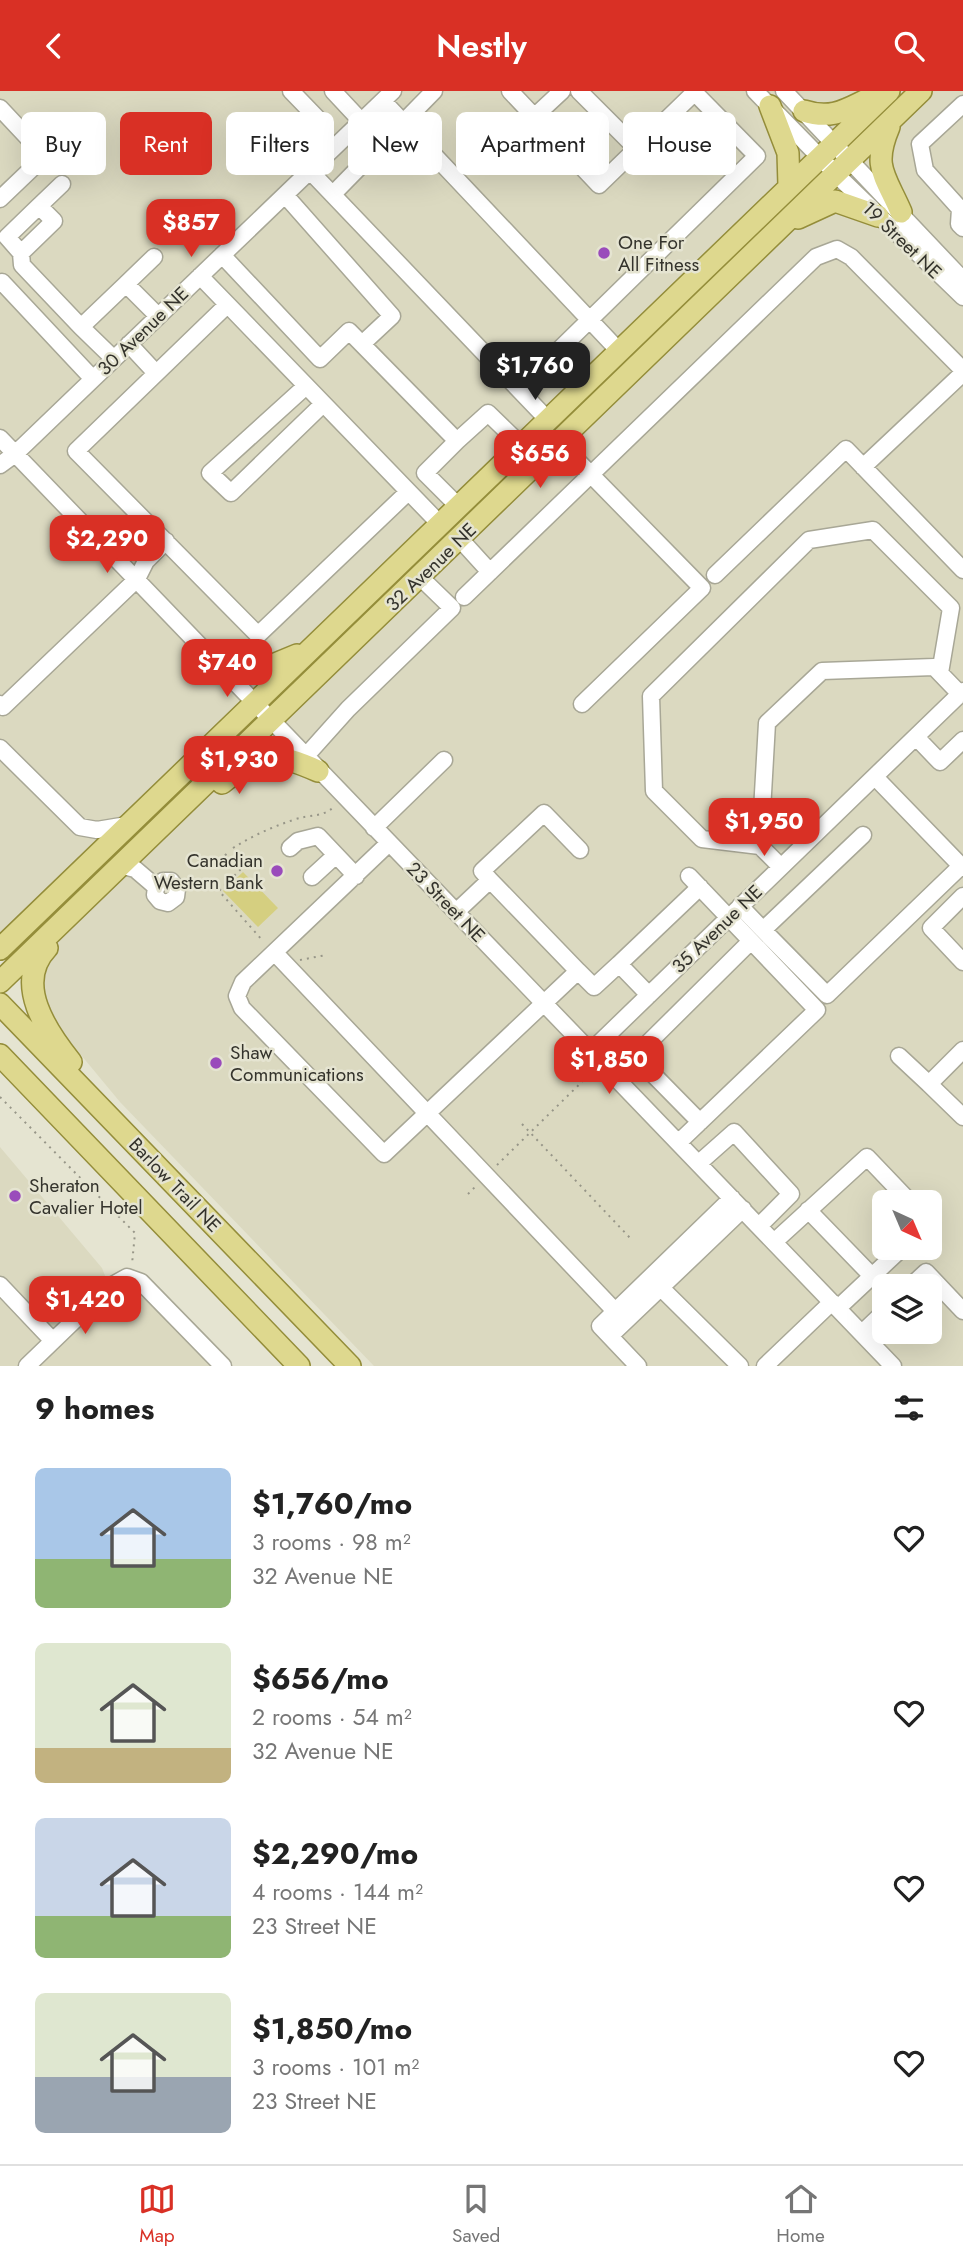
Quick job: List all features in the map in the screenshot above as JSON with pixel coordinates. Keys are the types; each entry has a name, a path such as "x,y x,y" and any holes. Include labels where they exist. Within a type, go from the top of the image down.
{"main road":[{"path":"804,111 821,117 834,115 887,91"},
{"name":"32 Avenue NE","path":"0,982 778,229 887,91"},
{"name":"32 Avenue NE","path":"0,949 789,186 835,159 892,118 921,91"},
{"path":"770,96 788,153 789,186"},
{"path":"892,118 879,151 880,165 901,212"},
{"path":"778,229 835,201 878,216"},
{"path":"226,671 268,669 312,648"},
{"path":"163,824 234,773 258,760 287,757 312,764"},
{"path":"0,934 50,901"},
{"path":"71,914 63,931 36,963 32,980 34,996 59,1047 133,1141"},
{"name":"Barlow Trail NE","path":"0,1004 350,1366"},
{"name":"Barlow Trail NE","path":"0,1055 299,1366"}],"street":[{"path":"291,91 311,112"},
{"path":"333,91 353,112"},
{"path":"412,112 434,91"},
{"path":"510,91 529,112"},
{"path":"539,112 562,91"},
{"path":"579,91 623,135"},
{"path":"519,389 757,156 695,92 675,112"},
{"path":"388,96 397,112"},
{"name":"30 Avenue NE","path":"371,112 388,96"},
{"name":"19 Street NE","path":"770,96 804,111 835,159 878,216 963,297"},
{"name":"19 Street NE","path":"770,96 835,159 901,212 963,280"},
{"path":"963,104 920,144 925,170 960,208 959,224 963,228"},
{"path":"0,108 45,156 0,199"},
{"name":"30 Avenue NE","path":"334,147 348,133"},
{"path":"589,175 599,185 623,162"},
{"path":"442,163 619,351"},
{"name":"30 Avenue NE","path":"0,465 15,454 305,175"},
{"path":"315,175 548,419"},
{"path":"334,193 351,175"},
{"path":"62,184 39,206 54,221 21,253 22,265 114,359"},
{"path":"285,195 392,316 362,345"},
{"path":"464,597 816,257 837,249 850,257 963,372 863,467"},
{"path":"222,255 320,359 349,331 457,441"},
{"path":"81,327 154,257"},
{"path":"200,276 407,493 439,523"},
{"path":"0,284 2,282 93,379"},
{"path":"126,284 158,316"},
{"path":"227,305 76,451 258,635 407,493"},
{"path":"129,344 156,372"},
{"path":"306,386 210,473 231,493 323,404"},
{"path":"458,506 425,473 457,441 488,412 521,445"},
{"name":"23 Street NE","path":"0,438 893,1366"},
{"path":"559,442 702,588 582,703"},
{"path":"715,575 846,449 963,570"},
{"path":"781,867 760,846 702,839 654,791 651,696 810,540 873,530 951,608 940,673"},
{"path":"460,539 490,572"},
{"path":"1,707 137,579 146,562 166,541"},
{"path":"312,764 348,709 452,608 420,577"},
{"path":"760,846 767,723 822,671 934,667 961,693"},
{"name":"35 Avenue NE","path":"591,1051 961,693"},
{"path":"916,737 940,762 963,740"},
{"path":"0,748 80,827 97,830 127,825"},
{"path":"374,828 444,760"},
{"path":"757,936 827,995 962,867 875,777"},
{"path":"580,851 544,813 482,871 594,987 695,882 734,912 757,936 817,1010 679,1142"},
{"path":"700,1122 635,1056 863,835"},
{"path":"290,848 298,841 318,836 356,876"},
{"path":"120,865 135,869 159,884 147,862 143,843"},
{"path":"388,843 239,989 237,996 242,1008 384,1154 578,971"},
{"path":"312,877 336,855"},
{"path":"456,912 490,880"},
{"path":"963,896 931,928 963,962"},
{"path":"275,953 615,1311"},
{"path":"619,964 649,995"},
{"path":"929,1084 963,1050"},
{"path":"900,1056 929,1084 960,1107"},
{"path":"699,1163 734,1132 791,1194 759,1226"},
{"path":"774,1242 867,1157 899,1190"},
{"path":"605,1331 737,1203"},
{"path":"765,1366 872,1276 808,1210"},
{"path":"874,1274 889,1260"},
{"path":"27,1366 108,1287 127,1277 141,1282 223,1366"},
{"path":"605,1331 615,1311 655,1283"},
{"path":"655,1283 740,1366"},
{"path":"0,1285 53,1341"},
{"path":"942,1289 963,1311"},
{"path":"862,1333 872,1323"},
{"path":"605,1331 638,1366"}],"path":[{"path":"233,848 294,819 323,815 334,807"},
{"path":"225,854 240,870 219,891 275,953"},
{"path":"297,960 326,955"},
{"path":"468,1194 594,1070"},
{"path":"0,1097 135,1233 127,1277"},
{"path":"522,1124 632,1240"}],"shaded area":[{"path":"0,91 963,91 963,1366 374,1366 120,1102 57,1026 43,997 0,952"},
{"path":"243,872 278,908 258,927 223,891"},
{"path":"0,1147 102,1268 113,1296 131,1294 145,1299 211,1366 0,1366"}],"place":[{"name":"One For All Fitness","path":"604,253"},
{"name":"Canadian Western Bank","path":"277,871"},
{"name":"Shaw Communications","path":"216,1063"},
{"name":"Sheraton Cavalier Hotel","path":"15,1196"}]}
